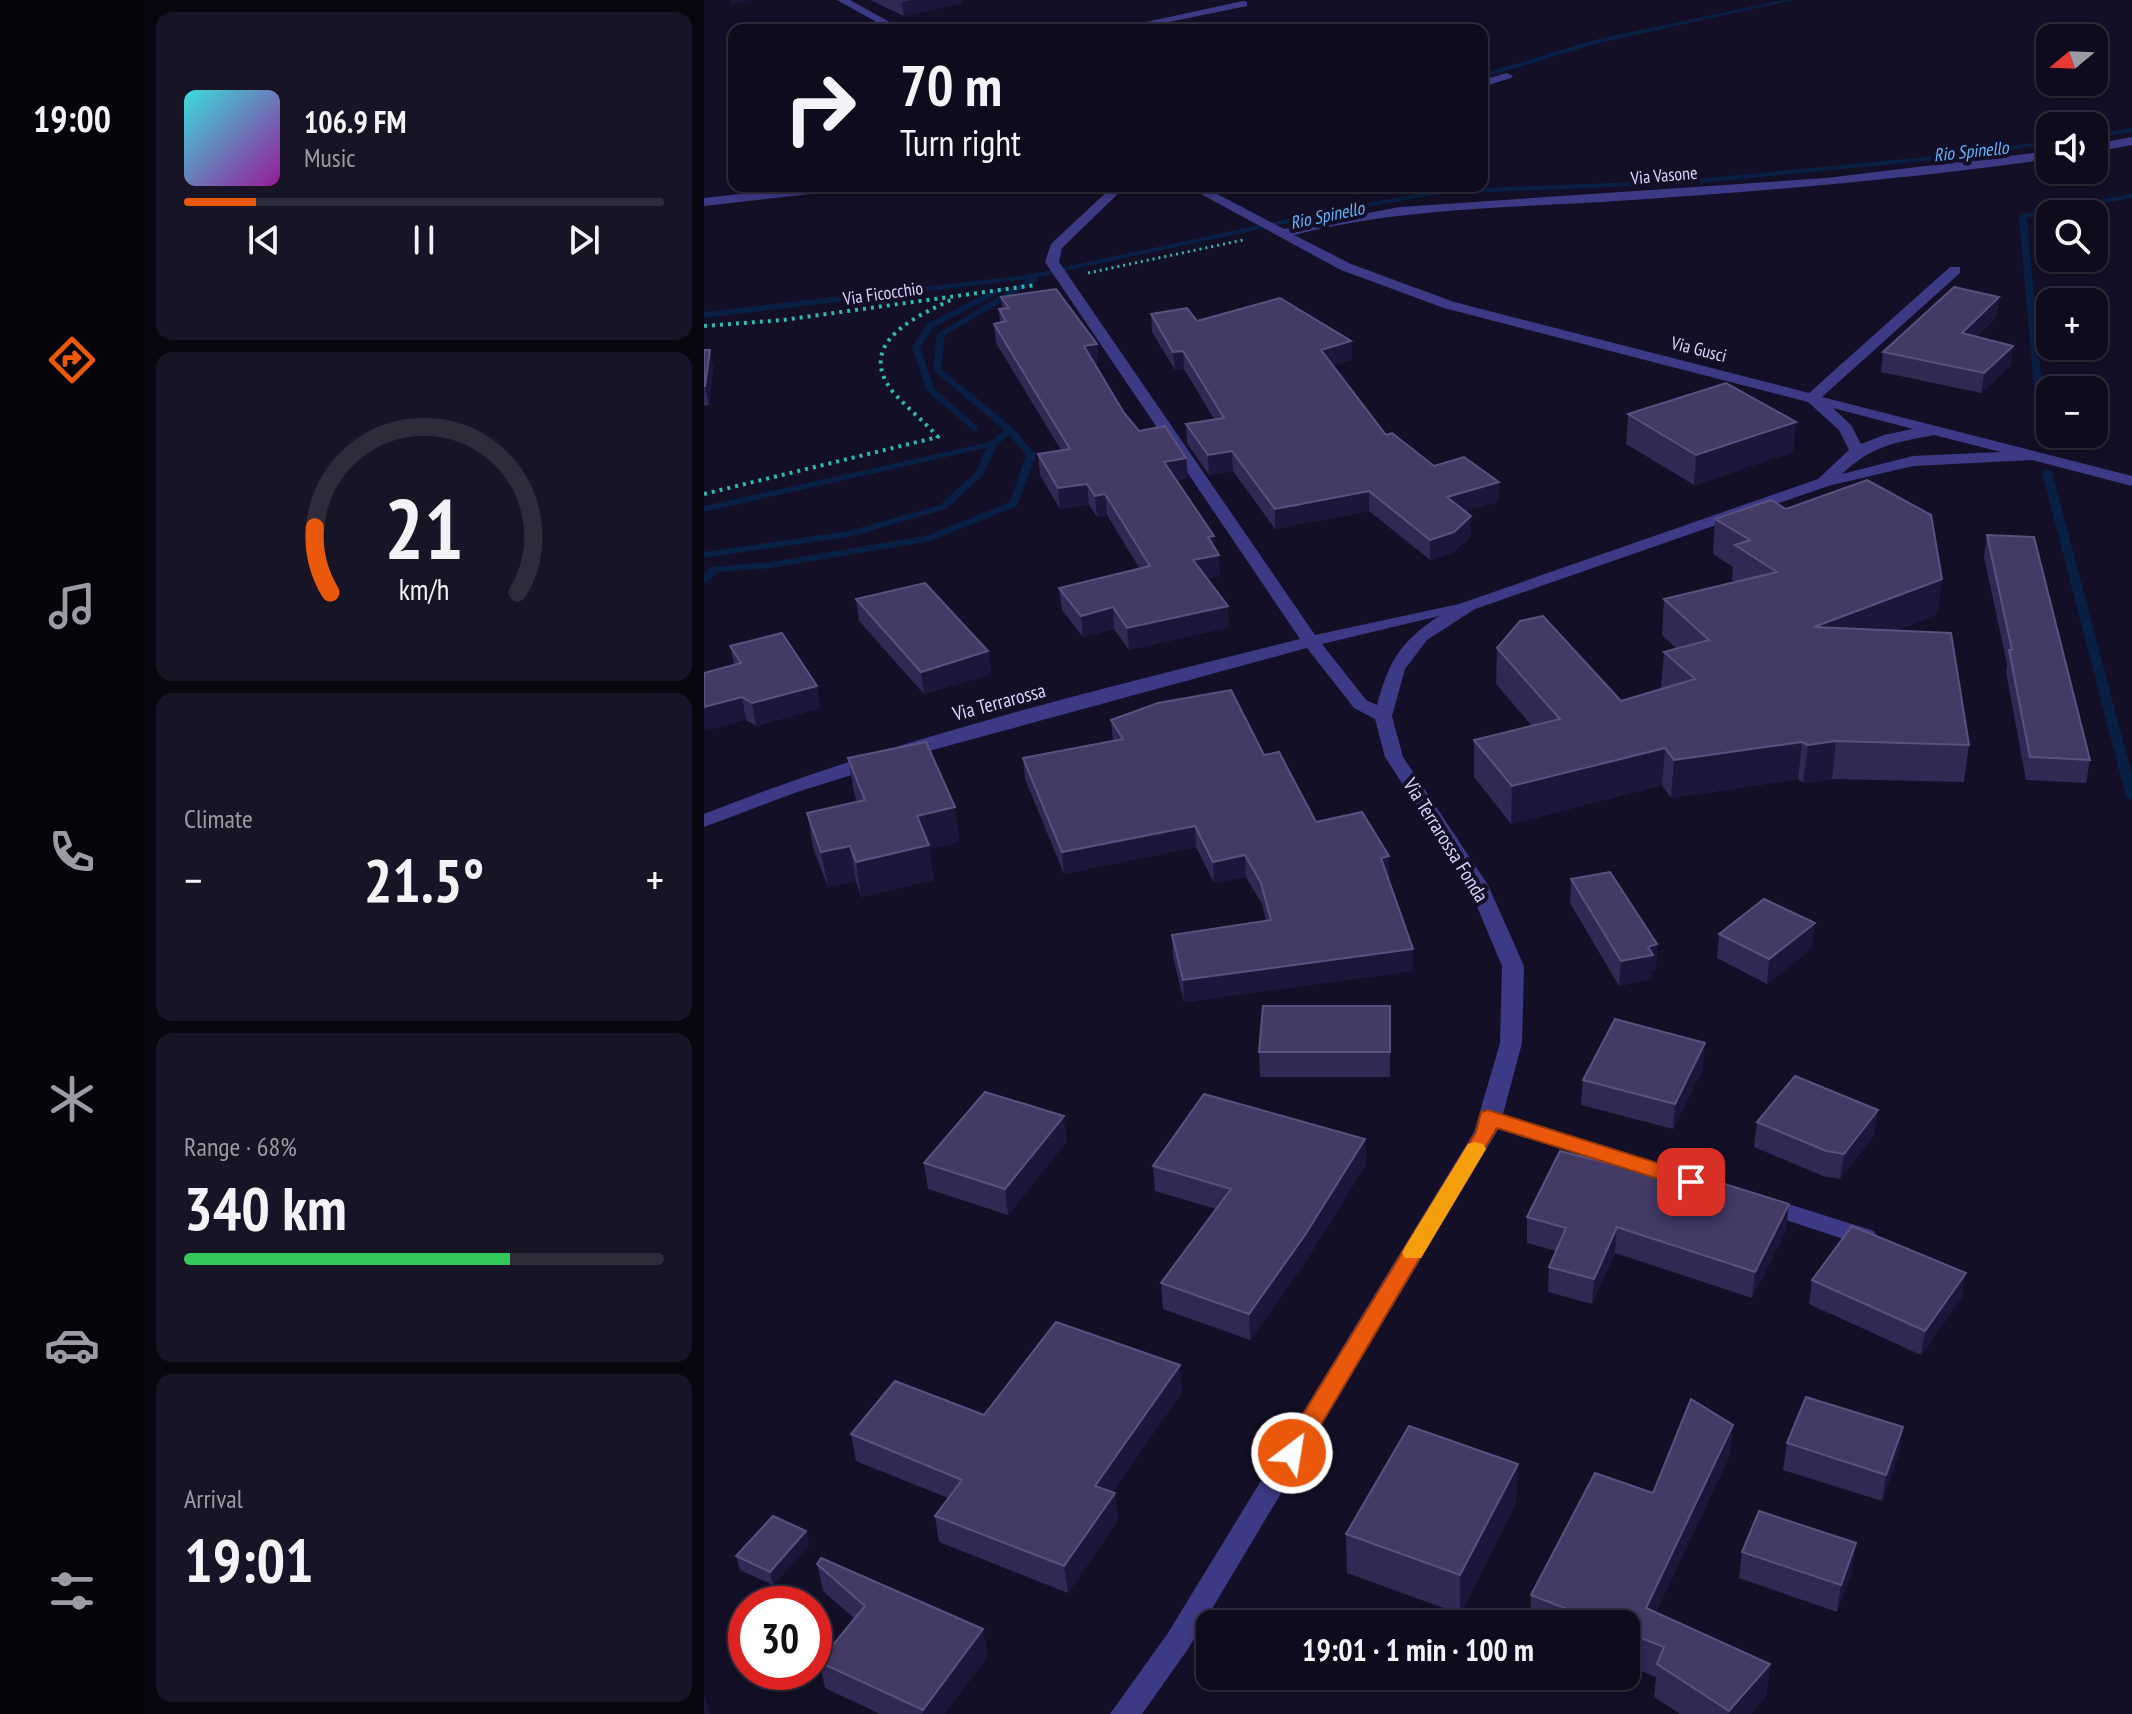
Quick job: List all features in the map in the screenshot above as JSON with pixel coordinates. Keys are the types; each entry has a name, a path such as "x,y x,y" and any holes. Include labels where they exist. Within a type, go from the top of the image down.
{"street":[{"path":"842,0 888,24"},
{"path":"1144,24 1243,4"},
{"path":"1488,82 1507,76"},
{"path":"2108,145 2132,141"},
{"name":"Via Vasone","path":"1281,234 1310,226 1414,210 1744,187 2036,156"},
{"path":"704,202 793,192"},
{"path":"1114,192 1053,251 1059,273 1310,640 1360,704 1383,716 1396,668 1421,636 1469,605 1823,483 1913,461 2035,455"},
{"name":"Via Gusci","path":"1204,192 1357,272 1439,302 1513,324 1938,429 2132,481"},
{"path":"1857,451 1846,428 1812,398 1955,270"},
{"path":"1823,483 1857,451 1889,438 1938,429 1933,447 1913,461"},
{"name":"Via Terrarossa","path":"704,821 760,797 940,741 1310,640 1469,605"},
{"name":"Via Terrarossa Fonda","path":"1125,1714 1187,1627 1486,1132 1511,1043 1513,966 1478,885 1394,757 1383,716"},
{"path":"1488,1117 1865,1237"}],"path":[{"name":"Via Ficocchio","path":"704,326 783,320 957,297 1059,273 1093,271 1281,234"},
{"path":"704,494 938,437 883,375 881,351 891,336 914,318 957,297"}],"building":[{"path":"1954,287 1999,297 1962,333 2013,346 1984,373 1883,352"},
{"path":"1056,289 1097,344 1084,346 1124,413 1139,431 1165,426 1186,458 1164,462 1214,536 1208,537 1219,555 1193,560 1228,606 1127,628 1113,607 1081,616 1059,588 1150,566 1105,494 1095,496 1087,484 1058,488 1038,454 1070,449 994,324 1006,321 999,309 1009,308 1001,297"},
{"path":"1280,298 1351,341 1321,350 1386,435 1392,433 1434,466 1464,457 1499,482 1447,497 1471,516 1454,532 1430,540 1369,491 1275,509 1232,451 1208,455 1186,424 1224,418 1183,351 1173,352 1151,314 1187,308 1197,321"},
{"path":"704,350 710,350 705,386 704,386"},
{"path":"1726,383 1796,422 1696,455 1628,414"},
{"path":"1867,480 1931,515 1942,579 1814,627 1951,633 1969,745 1836,741 1808,745 1802,742 1674,760 1665,748 1512,786 1474,740 1560,719 1497,648 1520,621 1543,616 1621,701 1695,679 1664,652 1709,640 1664,599 1777,572 1735,545 1750,540 1715,519 1771,500 1786,509"},
{"path":"1987,535 2034,537 2090,760 2030,757 2009,650 2012,650"},
{"path":"925,583 988,651 921,672 856,599"},
{"path":"782,633 817,686 752,703 742,697 704,707 704,673 741,663 730,646"},
{"path":"1231,690 1264,755 1279,752 1316,822 1362,812 1389,856 1381,858 1413,949 1183,980 1172,935 1271,920 1261,883 1245,855 1213,862 1195,826 1062,852 1023,758 1123,739 1111,720 1158,703"},
{"path":"926,742 955,807 917,816 929,845 856,862 850,846 821,852 807,813 865,800 848,758"},
{"path":"1610,872 1657,944 1648,947 1653,955 1621,961 1571,879"},
{"path":"1764,899 1815,923 1769,959 1719,934"},
{"path":"1263,1006 1390,1006 1390,1052 1259,1052"},
{"path":"1615,1019 1705,1043 1675,1104 1583,1080"},
{"path":"1795,1076 1878,1110 1844,1154 1826,1151 1757,1122"},
{"path":"985,1092 1064,1116 1005,1189 924,1163"},
{"path":"1204,1094 1365,1139 1305,1235 1249,1314 1161,1283 1231,1189 1153,1166"},
{"path":"1560,1151 1691,1184 1696,1175 1789,1204 1755,1272 1617,1227 1594,1279 1549,1267 1566,1228 1527,1217"},
{"path":"1852,1226 1966,1273 1925,1331 1812,1280"},
{"path":"1056,1322 1180,1365 1095,1486 1115,1493 1064,1566 935,1516 962,1480 851,1434 895,1381 984,1415"},
{"path":"1806,1397 1903,1427 1886,1475 1787,1443"},
{"path":"1691,1399 1733,1425 1646,1608 1770,1664 1729,1711 1657,1664 1664,1647 1640,1638 1640,1610 1570,1610 1531,1595 1595,1473 1653,1493"},
{"path":"1409,1426 1518,1464 1460,1575 1346,1534"},
{"path":"1759,1511 1856,1543 1841,1585 1742,1552"},
{"path":"773,1516 806,1531 770,1572 736,1556"},
{"path":"821,1558 983,1629 923,1710 832,1668 832,1646 865,1606 817,1564"}],"waterway":[{"path":"1488,74 1598,41 1791,0"},
{"name":"Rio Spinello","path":"2108,134 2132,130"},
{"name":"Rio Spinello","path":"1488,190 1688,182 1956,156 2036,144"},
{"name":"Rio Spinello","path":"704,315 1027,277 1344,209 1440,192"},
{"path":"2036,376 2023,216 2132,196"},
{"path":"1010,430 937,370 941,334 1034,279"},
{"path":"974,428 930,389 916,347 931,325 1003,289"},
{"path":"704,580 714,569 771,565 931,538 1014,504 1031,455 1010,430"},
{"path":"993,444 1010,430"},
{"path":"704,509 993,444"},
{"path":"704,555 849,534 943,507 980,473 993,444"},
{"path":"2047,472 2132,797"}],"slow traffic":[{"path":"1413,1253 1475,1149"}],"route":[{"path":"1292,1453 1486,1132 1488,1117 1691,1182"}]}
